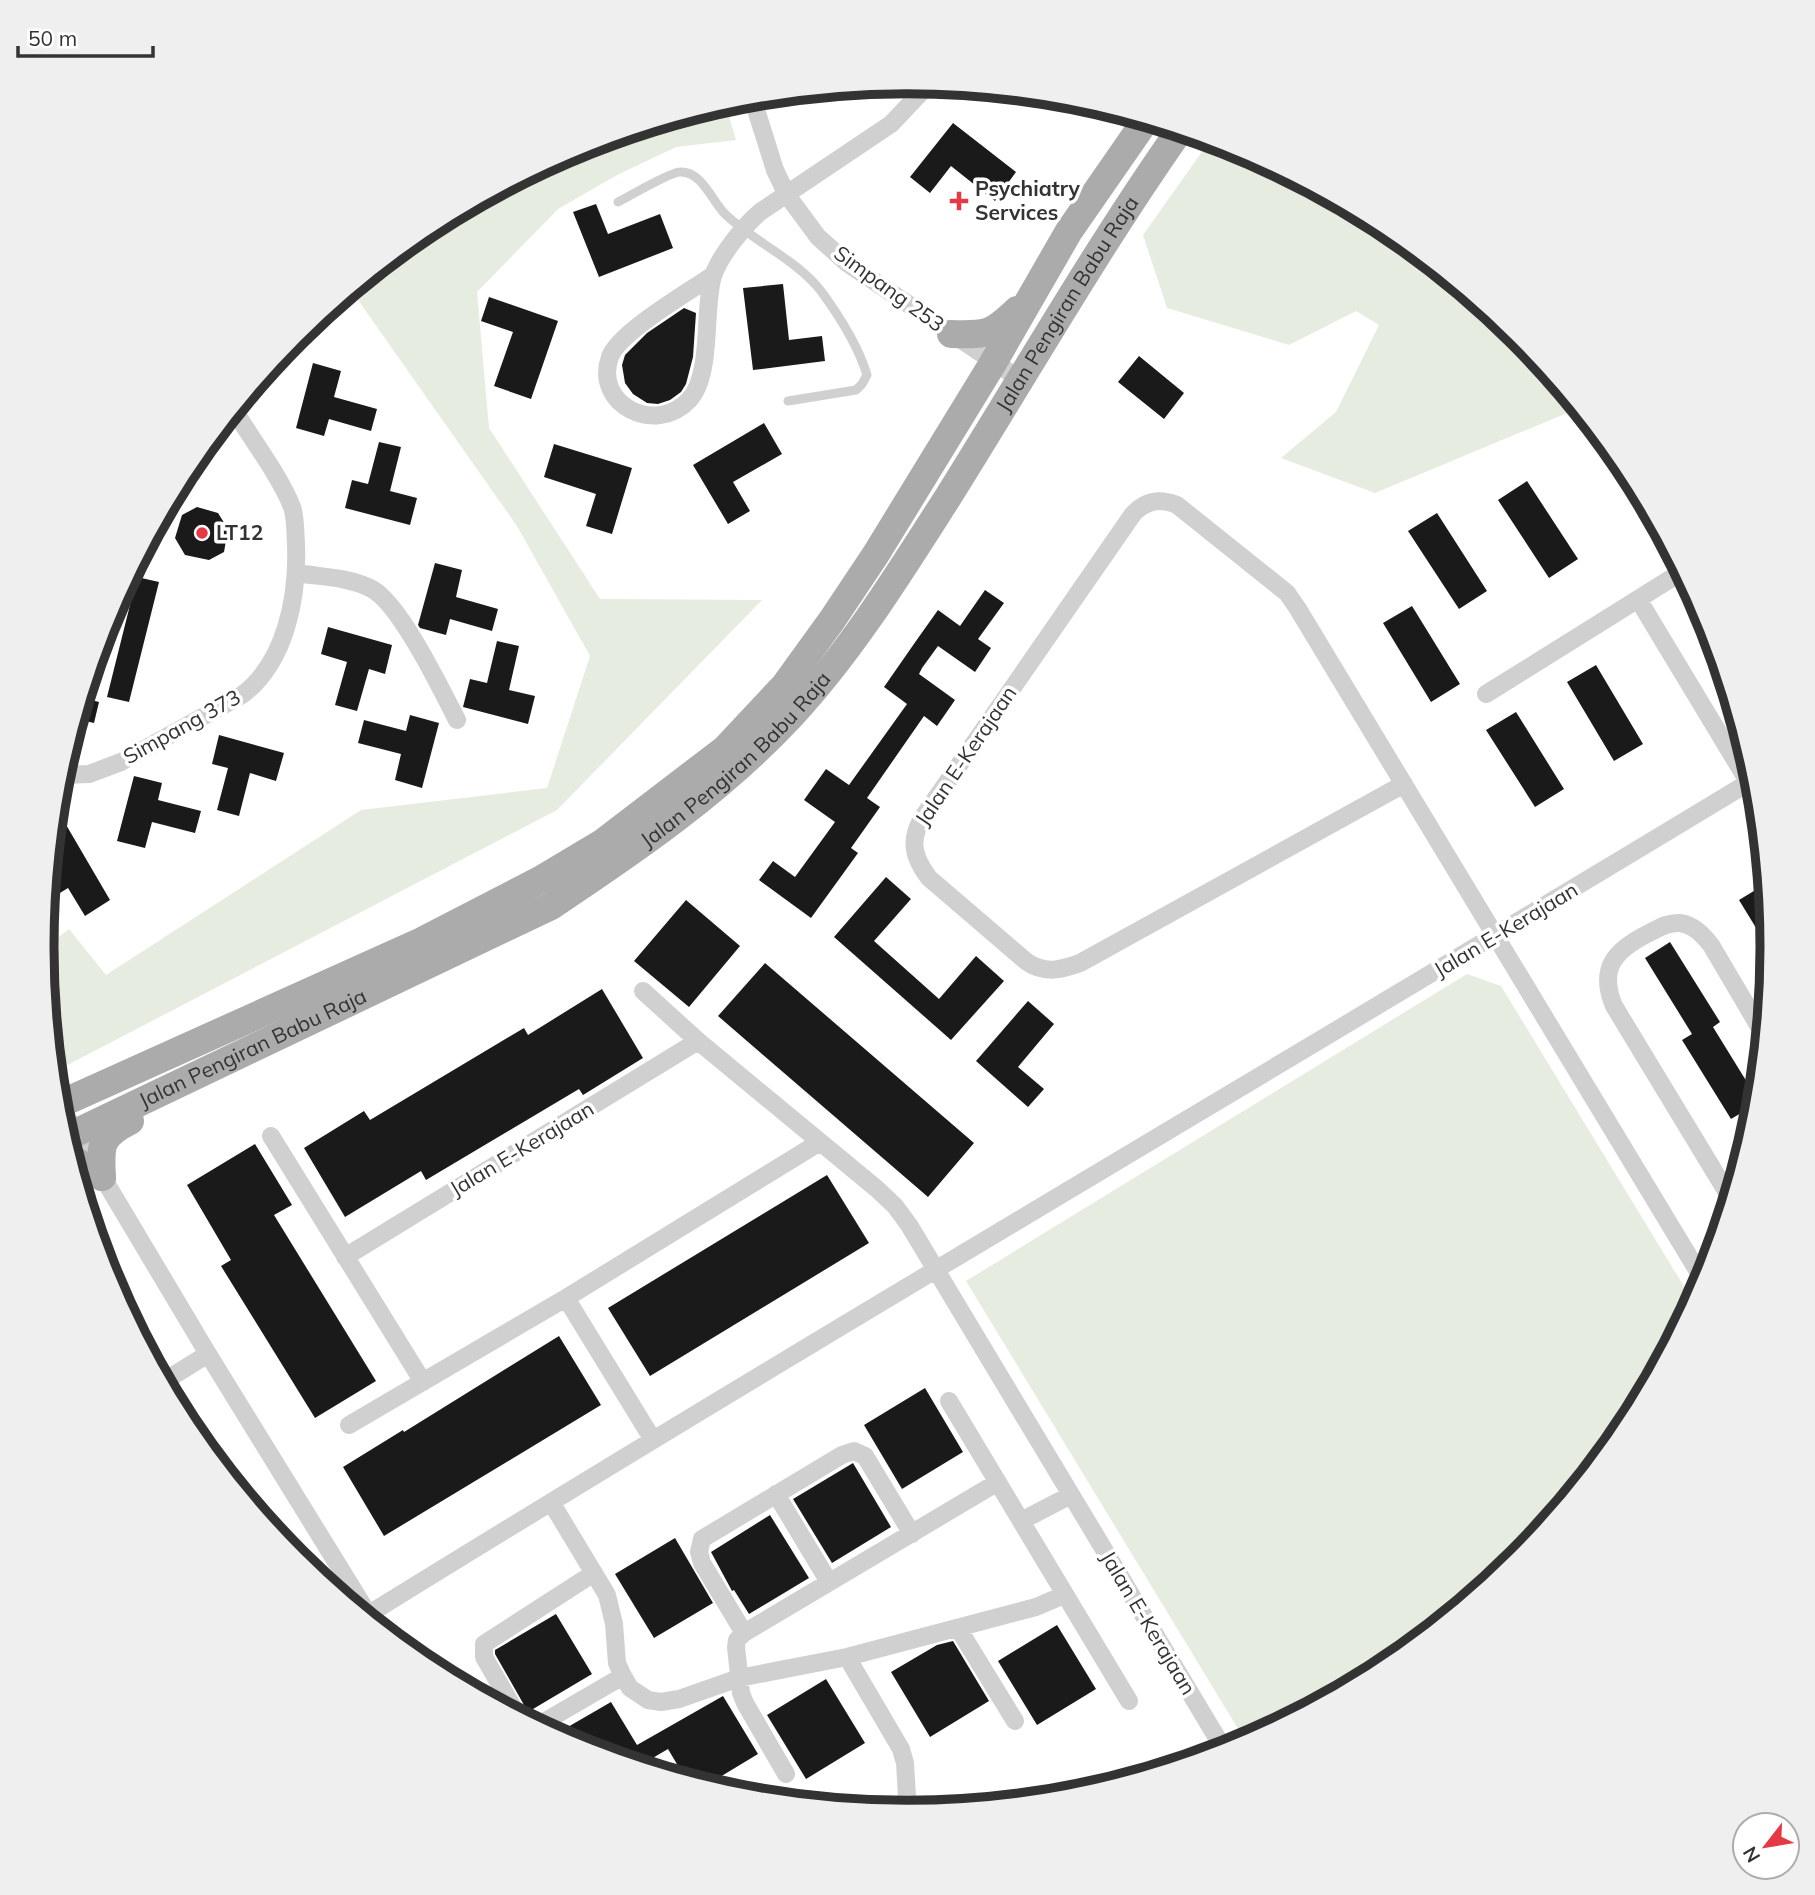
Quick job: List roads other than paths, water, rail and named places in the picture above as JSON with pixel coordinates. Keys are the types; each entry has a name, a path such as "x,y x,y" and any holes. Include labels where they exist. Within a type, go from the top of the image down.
{"main road":[{"name":"Jalan Pengiran Babu Raja","path":"69,1100 422,941 540,880 602,843 725,748 785,685 876,554 993,363 1069,231 1141,127"},
{"name":"Jalan Pengiran Babu Raja","path":"77,1141 235,1059 551,906 621,860 695,805 748,760 828,673 901,571 1021,380 1104,241 1175,138"},
{"path":"951,334 986,334 1003,323 1030,298"},
{"path":"102,1177 101,1151 110,1133 195,1089 235,1059"},
{"path":"80,1153 102,1177"}],"street":[{"path":"713,275 702,373 692,398 670,415 639,415 624,406 608,382 607,372 613,349 637,327 713,275 741,229 760,212 891,124 919,94"},
{"name":"Simpang 253","path":"756,109 775,170 787,195 818,237 847,263 1021,380"},
{"name":"Simpang 373","path":"72,775 89,774 121,762 242,695 257,684 276,651 292,604 297,573 292,508 239,418"},
{"name":"Jalan E-Kerajaan","path":"1164,500 1177,505 1287,593 1404,784 1067,968 1045,970 1027,962 929,878 915,854 913,844 916,828 1133,514 1155,501 1164,500"},
{"path":"297,573 360,584 381,595 426,662 457,720"},
{"path":"1486,694 1676,576"},
{"path":"1638,599 1739,760"},
{"path":"1404,784 1697,1270"},
{"name":"Jalan E-Kerajaan","path":"377,1615 551,1502 653,1440 1745,785"},
{"path":"1725,1189 1614,1006 1607,990 1608,972 1613,959 1622,950 1666,924 1688,925 1700,932 1711,945 1757,1023"},
{"name":"Jalan E-Kerajaan","path":"643,991 698,1041 895,1206 937,1270 1219,1741"},
{"name":"Jalan E-Kerajaan","path":"345,1257 698,1041"},
{"path":"271,1136 423,1382"},
{"path":"349,1424 566,1298 820,1142"},
{"name":"Jalan E-Kerajaan","path":"102,1177 362,1603"},
{"path":"566,1298 653,1440"},
{"path":"171,1377 208,1354"},
{"path":"949,1401 1129,1701"},
{"path":"744,1633 702,1563 702,1539 842,1455 855,1451 865,1456 912,1534"},
{"path":"786,1774 740,1693 737,1640 744,1633 998,1482"},
{"path":"776,1494 829,1582"},
{"path":"1021,1521 1072,1496"},
{"path":"551,1502 607,1595 612,1611 617,1663 622,1676 638,1694 648,1700 661,1702 679,1699 739,1678 847,1657 1036,1607 1065,1595"},
{"path":"511,1703 484,1657 484,1644 594,1573"},
{"path":"958,1628 1015,1721"},
{"path":"847,1657 901,1749 905,1763 907,1801"},
{"path":"546,1720 622,1676"}],"lane":[{"path":"618,202 678,171 692,174 741,229 783,257 819,289 860,352 867,376 856,390 788,401"}],"place":[{"name":"Psychiatry Services","path":"959,201"},
{"name":"LT12","path":"202,533"}]}
